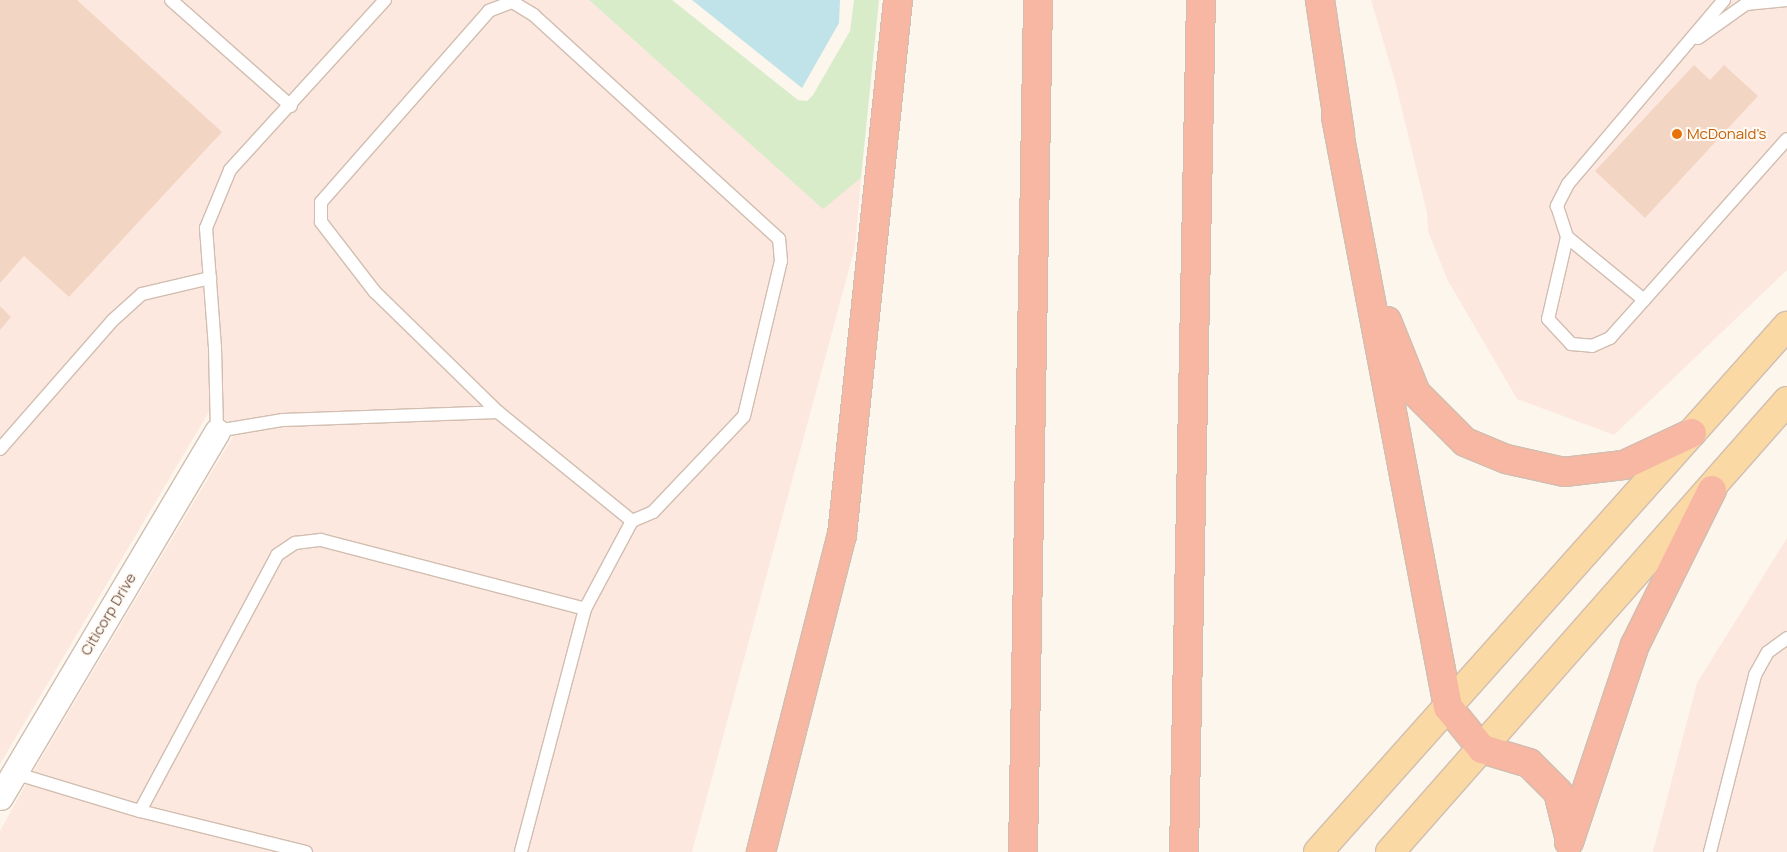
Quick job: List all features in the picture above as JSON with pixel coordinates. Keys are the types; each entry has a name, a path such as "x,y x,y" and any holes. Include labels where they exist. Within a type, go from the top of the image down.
{"highway":[{"path":"761,852 842,535 898,0"},
{"path":"1023,852 1038,0"},
{"path":"1184,845 1201,0"},
{"path":"1320,0 1336,117 1448,707 1482,749 1529,763 1558,792 1568,846"},
{"path":"1336,117 1379,301 1416,393 1465,442 1506,459 1564,472 1624,465 1692,433"},
{"path":"1568,846 1635,645 1712,490"}],"main road":[{"path":"1318,852 1787,326"},
{"path":"1390,852 1712,490 1787,401"}],"street":[{"name":"Citicorp Drive","path":"0,797 217,431"}],"lane":[{"path":"170,0 290,106"},
{"path":"385,0 230,170 206,228 217,431 283,420 498,412"},
{"path":"1724,0 1568,184 1557,206 1567,236 1548,319 1571,344 1592,346 1610,338 1787,139"},
{"path":"1684,47 1746,4 1787,0"},
{"path":"521,852 585,610 632,521 653,512 744,416 781,261 780,238 534,15 512,2 489,12 321,202 321,222 375,292 498,412 632,521"},
{"path":"1567,236 1644,300"},
{"path":"0,449 113,320 142,294 210,278"},
{"path":"140,811 277,555 295,543 321,540 585,610"},
{"path":"1710,852 1755,675 1768,652 1787,638"},
{"path":"14,773 140,811 306,852"}],"shaded area":[{"path":"0,0 589,0 823,208 861,178 855,247 692,852 0,852 0,831 27,782 238,428 210,410 0,764"},
{"path":"1371,0 1787,0 1787,270 1614,435 1517,399 1448,281 1428,231 1427,213 1395,81"},
{"path":"1787,538 1787,852 1653,852 1697,683"}],"green space":[{"path":"589,0 672,0 798,100 807,101 813,95 850,31 854,0 879,0 861,178 823,209"}],"water":[{"path":"692,0 840,0 839,23 802,88"}],"building":[{"path":"0,0 77,0 222,132 69,297 24,256 0,283"},
{"name":"McDonald's","path":"1694,65 1710,80 1724,65 1758,96 1645,218 1595,171"},
{"path":"0,306 11,317 0,330"}],"place":[{"name":"McDonald's","path":"1677,134"}]}
